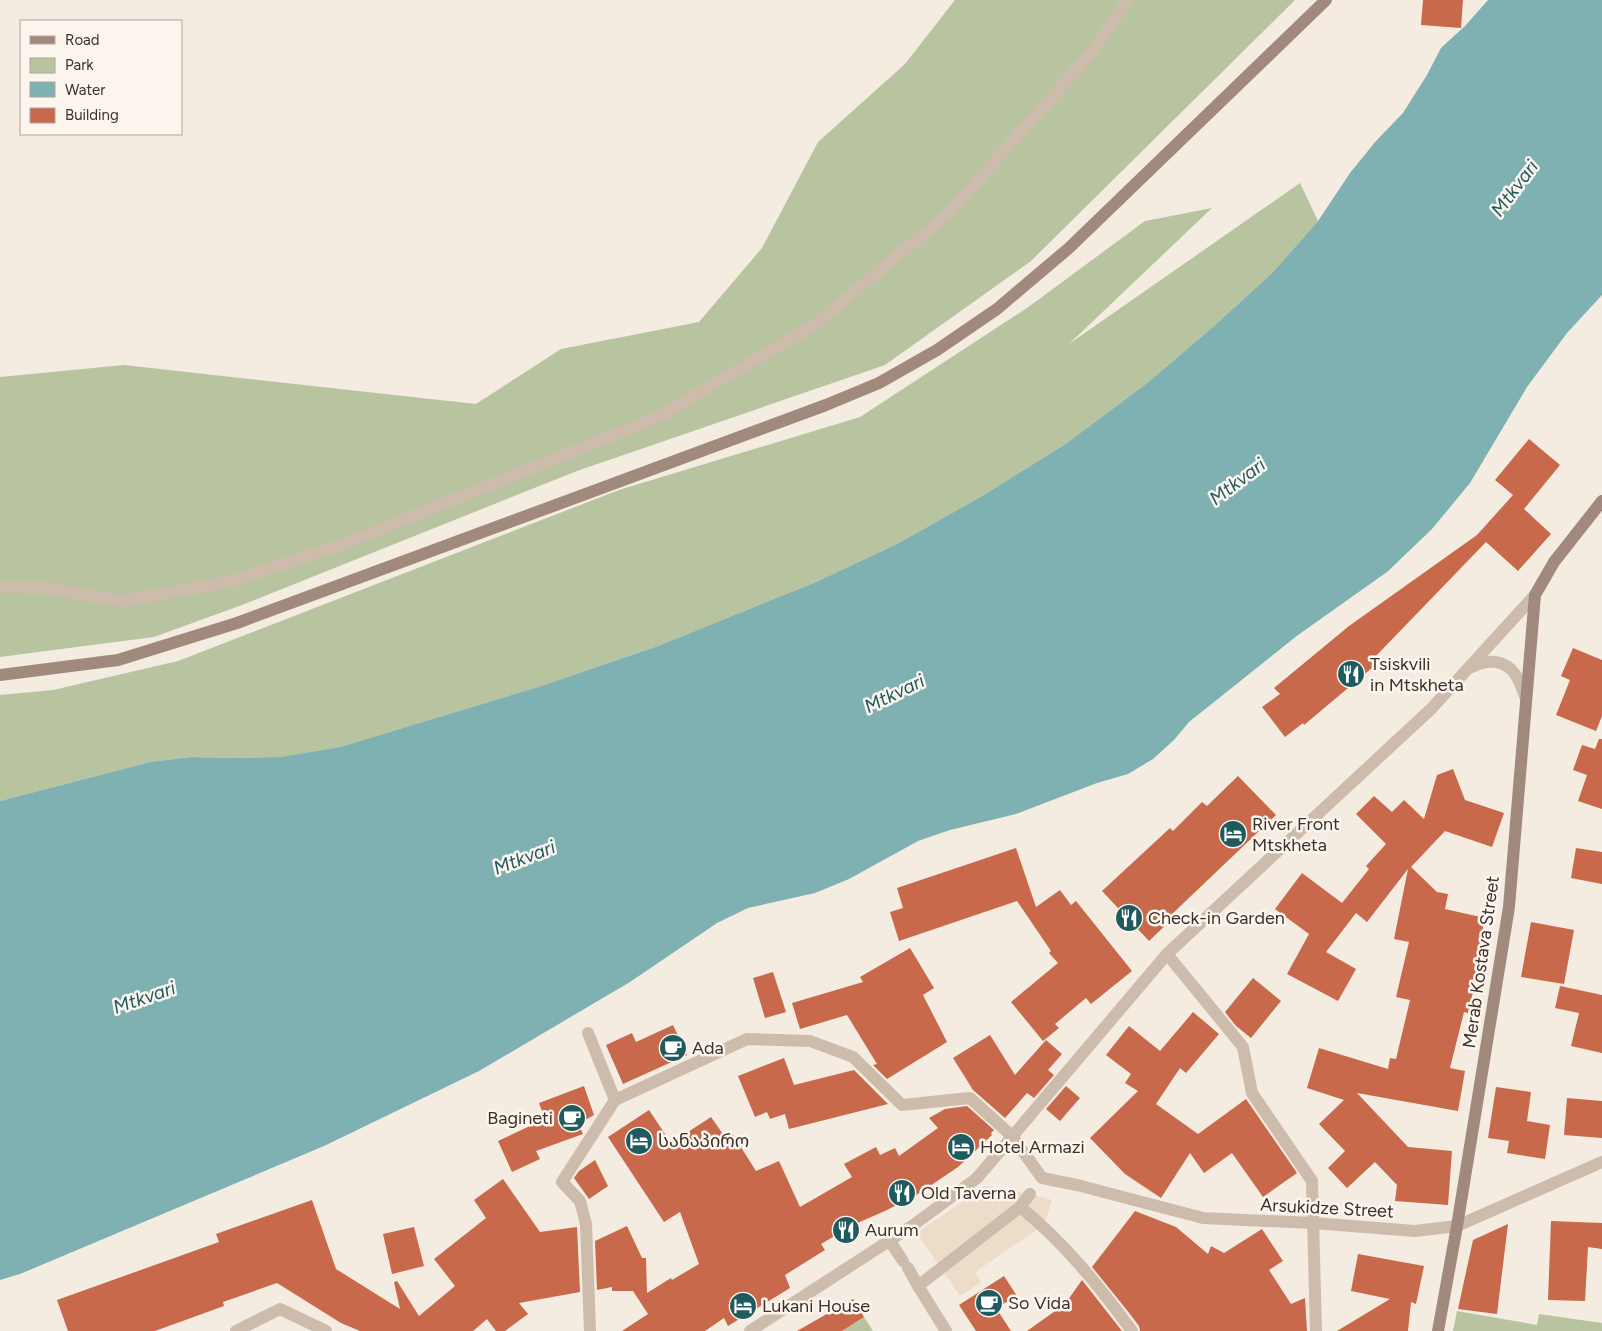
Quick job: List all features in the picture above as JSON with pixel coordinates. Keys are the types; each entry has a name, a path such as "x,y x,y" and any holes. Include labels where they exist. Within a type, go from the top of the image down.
{"main road":[{"path":"0,675 118,660 237,623 879,384 937,350 997,309 1070,248 1326,0"},
{"path":"1535,595 1554,562 1602,501"},
{"name":"Merab Kostava Street","path":"1438,1331 1509,907 1535,595"}],"street":[{"path":"0,587 45,588 123,601 228,582 349,542 660,416 814,325 948,214 1092,52 1128,0"},
{"path":"750,1331 912,1226 977,1178 1167,954 1431,709 1535,595"},
{"path":"1470,668 1481,662 1494,661 1505,665 1515,674 1526,699"},
{"path":"1167,954 1244,1047 1252,1093 1312,1181 1316,1331"},
{"path":"588,1033 615,1100"},
{"path":"590,1331 586,1224 580,1202 562,1182 615,1100 747,1039 810,1042 853,1057 902,1105 970,1098 1012,1136"},
{"name":"Arsukidze Street","path":"1012,1136 1042,1178 1077,1185 1203,1218 1415,1231 1457,1226 1602,1162"},
{"path":"918,1286 1020,1207 1030,1194"},
{"path":"1020,1207 1044,1225 1090,1276 1132,1331"},
{"path":"889,1240 946,1331"},
{"path":"236,1331 280,1309 326,1331"}],"green space":[{"path":"955,0 1295,0 1031,261 885,365 577,471 242,605 154,637 0,657 0,377 124,365 476,404 561,349 699,322 762,248 818,142 905,64"},
{"path":"1300,183 1318,221 1273,272 1213,327 1146,384 1064,445 982,496 897,544 816,582 658,646 541,686 340,747 280,757 191,757 150,762 0,801 0,695 53,690 178,661 619,490 860,417 1027,308 1145,221 1212,208 1069,344"},
{"path":"1457,1311 1537,1325 1539,1314 1602,1323 1602,1331 1453,1331"},
{"path":"864,1317 873,1331 842,1331"}],"shaded area":[{"path":"985,1186 1052,1200 1044,1225 975,1272 981,1282 960,1296 917,1233"}],"water":[{"name":"Mtkvari","path":"1488,0 1602,0 1602,295 1567,333 1527,387 1470,483 1432,529 1387,572 1298,635 1189,722 1174,740 1153,759 1128,774 1097,783 1016,814 950,830 918,841 849,879 815,893 748,908 717,923 630,982 479,1071 324,1146 20,1274 0,1280 0,801 150,762 191,757 280,757 340,747 541,686 658,646 816,582 897,544 982,496 1064,445 1146,384 1213,327 1273,272 1318,221 1350,173 1376,141 1403,113 1427,75 1441,48 1465,26"}],"building":[{"path":"1423,0 1463,0 1461,28 1421,25"},
{"path":"1529,439 1560,465 1524,509 1551,534 1518,571 1486,542 1375,657 1379,662 1304,725 1303,723 1285,737 1262,707 1280,694 1274,688 1349,626 1477,535 1513,495 1495,480"},
{"path":"1573,648 1602,660 1602,716 1596,731 1556,715 1570,680 1561,676"},
{"path":"1599,739 1602,739 1602,809 1578,801 1587,775 1573,770 1582,745 1595,749"},
{"path":"1453,769 1465,800 1504,813 1492,847 1445,831 1411,867 1437,892 1448,894 1445,909 1485,918 1474,970 1478,971 1468,1013 1464,1012 1450,1068 1465,1071 1458,1111 1357,1093 1408,1147 1452,1151 1448,1205 1395,1201 1397,1185 1375,1162 1347,1188 1328,1168 1345,1151 1319,1124 1344,1100 1307,1088 1319,1048 1388,1069 1390,1058 1396,1059 1410,1000 1396,997 1409,942 1394,939 1408,869 1367,922 1356,913 1326,952 1356,969 1338,1001 1287,974 1309,934 1275,909 1302,873 1342,903 1369,869 1366,866 1386,844 1356,814 1374,796 1392,812 1404,800 1424,819 1437,775"},
{"path":"1238,776 1276,815 1170,916 1172,919 1149,941 1102,891 1170,828 1173,831 1202,802 1207,806"},
{"path":"1016,848 1036,907 1060,890 1071,905 1076,901 1132,971 1091,1004 1086,998 1055,1024 1059,1028 1043,1041 1011,1002 1058,963 1049,953 1051,951 1017,901 899,941 890,912 903,908 897,888"},
{"path":"1576,848 1602,852 1602,884 1571,878"},
{"path":"1531,922 1574,930 1564,984 1521,977"},
{"path":"910,948 934,988 923,995 947,1042 887,1079 873,1065 877,1064 847,1015 800,1029 792,1003 863,982 860,977"},
{"path":"773,972 786,1012 765,1018 753,978"},
{"path":"1253,978 1281,1001 1251,1038 1236,1026 1225,1012"},
{"path":"1560,986 1602,995 1602,1053 1571,1046 1579,1013 1555,1008"},
{"path":"1193,1012 1219,1034 1186,1073 1180,1068 1156,1104 1198,1134 1246,1099 1297,1173 1263,1197 1232,1153 1204,1173 1190,1153 1161,1198 1125,1174 1090,1138 1138,1091 1125,1083 1131,1074 1106,1055 1129,1026 1160,1051"},
{"path":"673,1025 687,1055 623,1084 606,1045 632,1033 636,1042"},
{"path":"990,1035 1015,1075 1046,1040 1062,1054 1048,1070 1054,1075 1034,1098 1027,1093 1005,1118 973,1090 953,1058"},
{"path":"784,1058 794,1085 854,1070 888,1104 789,1129 785,1114 770,1119 767,1112 755,1117 738,1076"},
{"path":"584,1086 594,1115 578,1124 583,1134 536,1151 540,1159 512,1172 498,1141 545,1119 539,1103"},
{"path":"1066,1086 1080,1098 1060,1121 1046,1109"},
{"path":"1496,1087 1531,1092 1527,1121 1550,1125 1545,1159 1507,1153 1509,1141 1488,1138"},
{"path":"1567,1098 1602,1101 1602,1138 1564,1135"},
{"path":"967,1106 994,1130 991,1133 992,1135 958,1167 918,1194 853,1225 821,1244 825,1250 785,1275 790,1288 728,1326 724,1318 705,1331 622,1331 648,1314 633,1291 612,1291 612,1287 597,1290 595,1241 627,1226 642,1258 646,1258 647,1293 699,1264 680,1212 664,1222 608,1137 649,1110 671,1143 711,1117 725,1137 732,1133 756,1171 779,1161 800,1207 852,1177 844,1164 876,1147 880,1155 895,1148 899,1156 938,1128 929,1118 945,1109"},
{"path":"595,1160 608,1186 589,1199 574,1178 579,1171"},
{"path":"503,1179 540,1232 577,1227 580,1292 519,1303 528,1314 505,1331 496,1331 487,1319 473,1331 360,1331 341,1323 277,1283 223,1302 224,1306 155,1331 68,1331 57,1300 219,1242 216,1234 312,1200 336,1269 400,1309 394,1282 397,1281 419,1316 455,1286 434,1259 486,1218 474,1200"},
{"path":"1135,1211 1176,1227 1208,1254 1211,1246 1224,1253 1262,1229 1283,1261 1269,1270 1291,1304 1305,1298 1307,1331 1140,1331 1139,1326 1092,1267"},
{"path":"1551,1221 1602,1223 1602,1249 1588,1247 1585,1301 1548,1300"},
{"path":"1508,1224 1497,1314 1458,1309 1473,1240"},
{"path":"414,1227 424,1266 392,1274 383,1234"},
{"path":"1358,1254 1424,1266 1416,1304 1411,1302 1408,1331 1337,1331 1390,1299 1351,1291"},
{"path":"1004,1276 1017,1296 996,1308 1011,1331 976,1331 959,1305"},
{"path":"1082,1280 1122,1331 1027,1331 1065,1304"},
{"path":"853,1299 864,1317 842,1331 797,1331"}],"place":[{"name":"Tsiskvili in Mtskheta","path":"1351,674"},
{"name":"River Front Mtskheta","path":"1233,834"},
{"name":"Check-in Garden","path":"1129,918"},
{"name":"Ada","path":"673,1048"},
{"name":"Bagineti","path":"572,1118"},
{"name":"სანაპირო","path":"639,1141"},
{"name":"Hotel Armazi","path":"961,1147"},
{"name":"Old Taverna","path":"902,1193"},
{"name":"Aurum","path":"846,1230"},
{"name":"So Vida","path":"989,1303"},
{"name":"Lukani House","path":"743,1306"}]}
